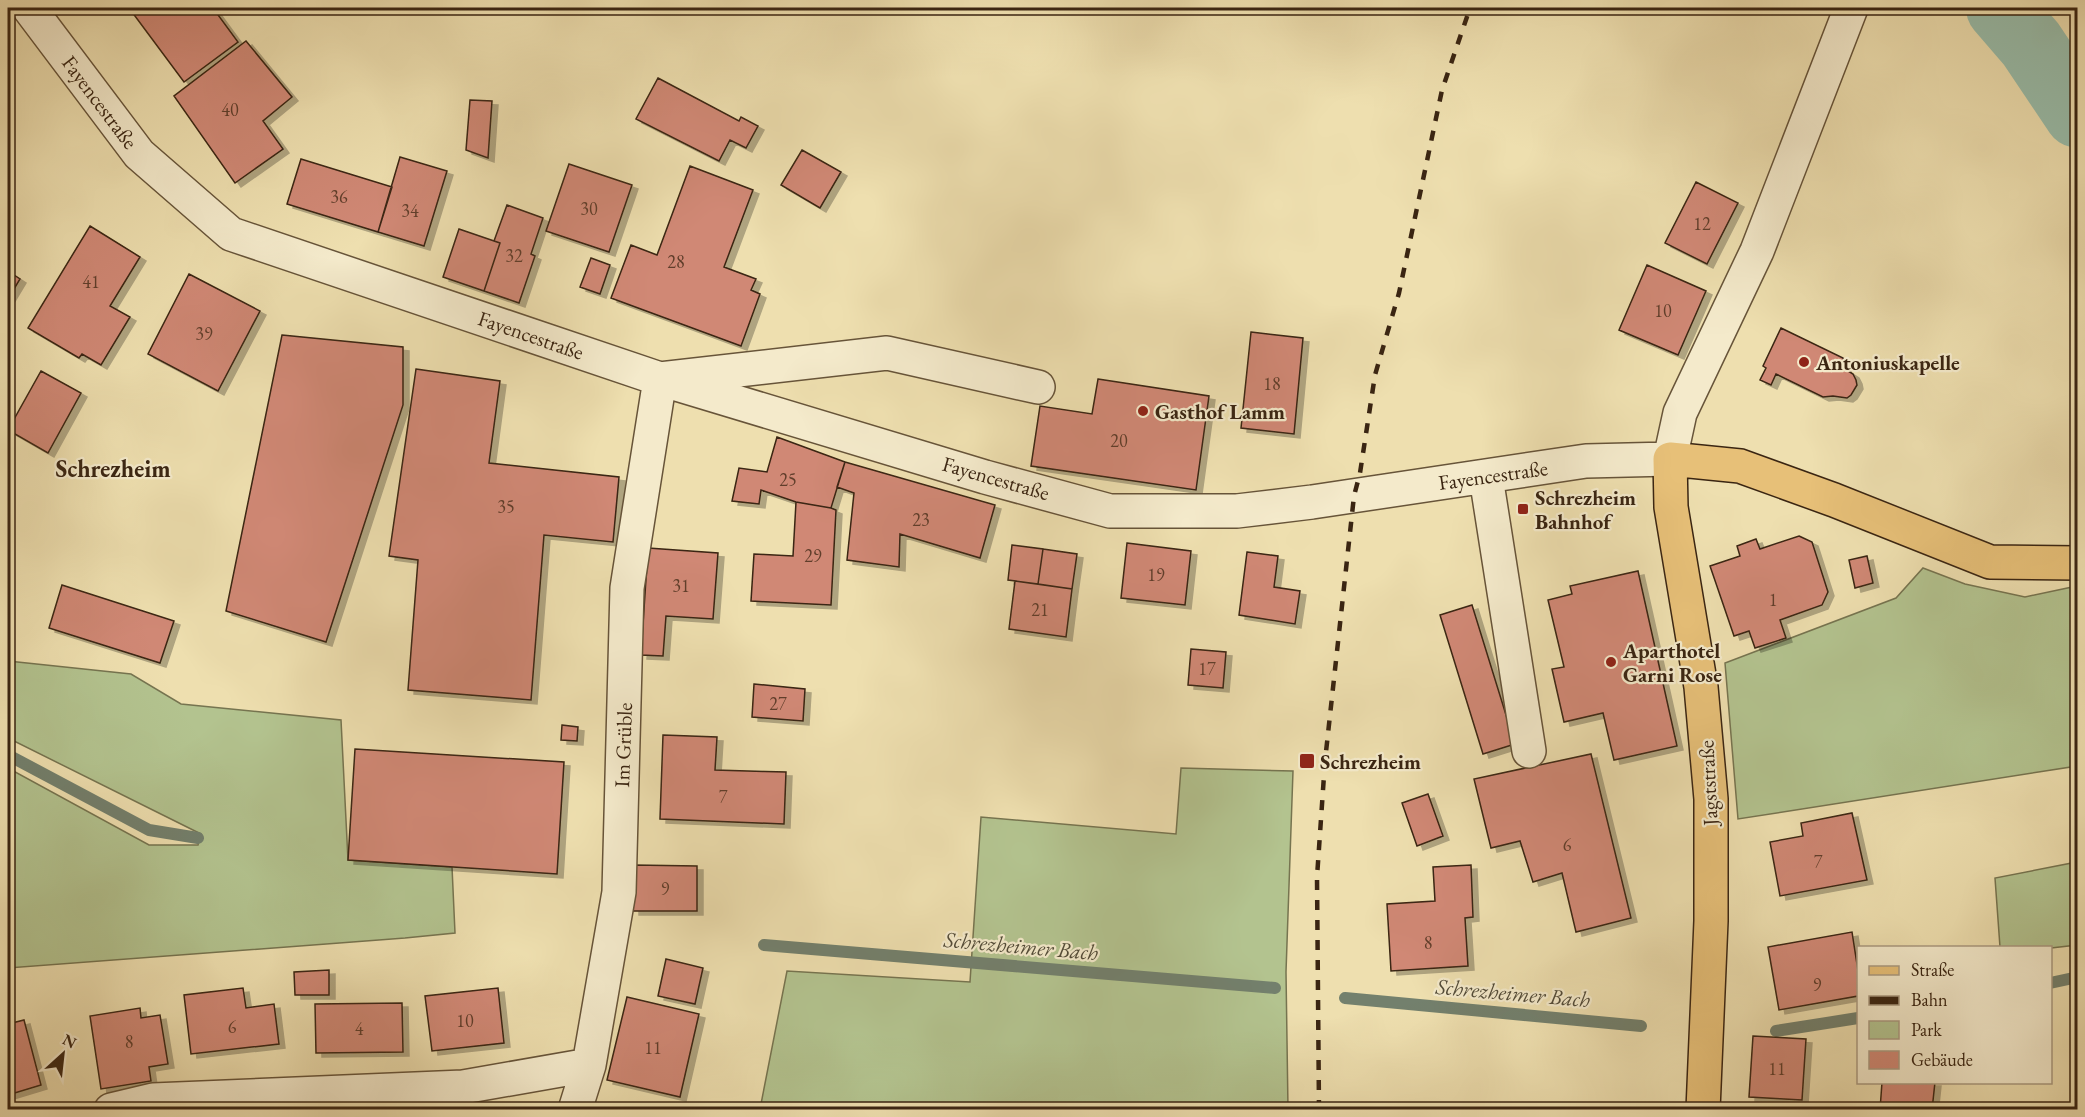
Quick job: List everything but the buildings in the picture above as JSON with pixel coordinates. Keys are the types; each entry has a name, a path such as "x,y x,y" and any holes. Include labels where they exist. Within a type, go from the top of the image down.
{"main road":[{"name":"Fayencestraße","path":"1670,459 1740,466 1834,500 1990,562 2078,563"},
{"name":"Jagststraße","path":"1670,459 1671,507 1701,687 1711,799 1711,921 1703,1110"}],"street":[{"name":"Fayencestraße","path":"29,8 139,154 231,234 660,379 985,477 1110,510 1237,511 1586,461 1670,459"},
{"path":"1670,459 1680,413 1757,251 1851,8"},
{"path":"660,379 887,353 1038,387"},
{"name":"Im Grüble","path":"575,1110 589,1065 619,892 627,588 660,379"},
{"path":"1486,477 1529,751"},
{"path":"111,1110 153,1100 463,1087 589,1065"}],"green space":[{"path":"1923,568 1965,584 2025,597 2077,586 2077,766 1738,819 1725,663 1896,598"},
{"path":"8,661 131,674 181,704 341,720 348,860 452,867 455,933 8,968 8,768 149,845 198,845 201,834 8,738"},
{"path":"1181,768 1293,771 1286,972 1288,1109 760,1109 787,971 970,982 981,817 1176,834"},
{"path":"2077,862 2077,945 2052,948 2052,946 2000,946 1995,878"}],"waterway":[{"path":"2000,8 2031,44 2078,114"},
{"name":"Schrezheimer Bach","path":"8,755 149,830 198,838"},
{"name":"Schrezheimer Bach","path":"764,945 1275,988"},
{"name":"Schrezheimer Bach","path":"2052,983 2078,977"},
{"name":"Schrezheimer Bach","path":"1345,998 1641,1026"},
{"name":"Schrezheimer Bach","path":"1776,1031 1857,1018"}],"railway":[{"path":"1319,1110 1317,877 1325,761 1354,496 1360,473 1375,375 1399,293 1442,90 1470,8"}],"place":[{"name":"Antoniuskapelle","path":"1804,362"},
{"name":"Gasthof Lamm","path":"1143,411"},
{"name":"Schrezheim Bahnhof","path":"1523,509"},
{"name":"Aparthotel Garni Rose","path":"1611,662"},
{"name":"Schrezheim","path":"1307,761"}],"district":[{"name":"Schrezheim","path":"113,468"}]}
